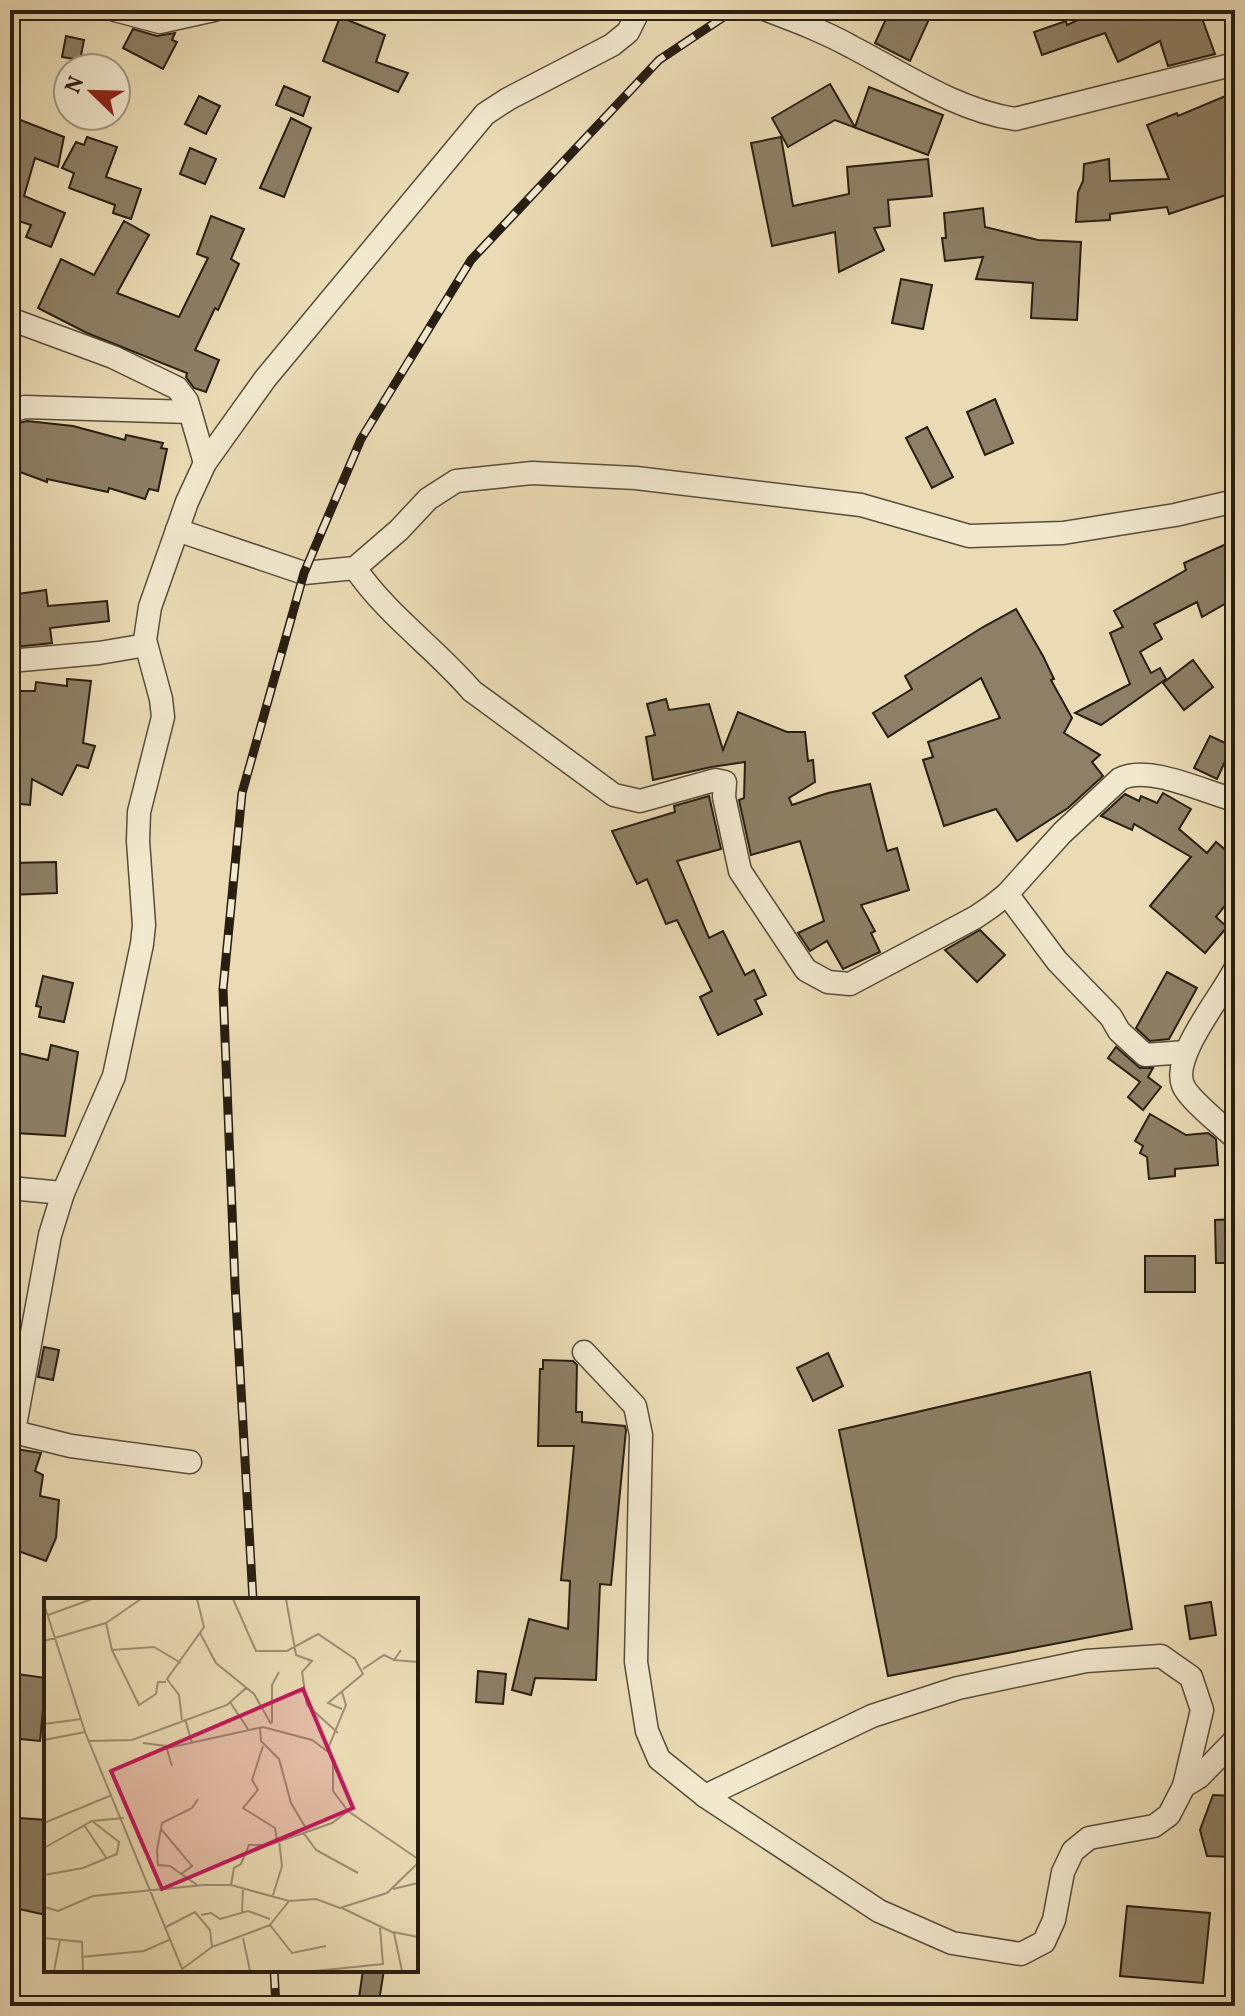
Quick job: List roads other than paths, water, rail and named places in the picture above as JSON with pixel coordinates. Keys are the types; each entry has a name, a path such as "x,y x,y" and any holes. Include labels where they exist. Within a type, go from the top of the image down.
{"street":[{"path":"115,10 160,22 214,10"},
{"path":"190,1462 71,1446 12,1431 50,1235 63,1193 114,1076 142,944 144,925 139,812 163,717 146,645 150,607 205,463 265,379 485,114 612,45 628,32 639,10"},
{"path":"767,10 848,44 959,103 1015,119 1235,64"},
{"path":"10,319 53,333 177,388 187,401 205,463"},
{"path":"10,411 25,407 190,412"},
{"path":"177,530 304,573 355,568 399,530 428,499 456,481 532,473 636,478 861,505 969,536 1063,533 1175,515 1235,501"},
{"path":"355,568 367,586 402,623 472,691 614,795 640,801 715,780 725,782 724,797 740,871 806,970 828,982 850,984 976,917 1007,894 1062,833 1127,775 1148,773 1235,800"},
{"path":"10,661 99,653 146,645"},
{"path":"1007,894 1057,961 1111,1017 1119,1031 1145,1055 1186,1052"},
{"path":"1235,969 1186,1052 1180,1071 1183,1087 1235,1138"},
{"path":"10,1188 63,1193"},
{"path":"584,1352 635,1406 641,1435 636,1662 647,1731 659,1759 705,1796 879,1911 952,1943 1021,1954 1044,1942 1054,1920 1063,1872 1073,1851 1089,1838 1154,1826 1169,1815 1184,1786 1202,1710 1191,1677 1161,1656 1086,1661 958,1688 872,1716 705,1796"},
{"path":"1184,1786 1199,1777 1235,1740"}],"railway":[{"path":"253,1598 235,1284 223,989 242,793 304,573 361,439 471,260 659,60 734,10"},
{"path":"274,1972 276,2006"}]}
